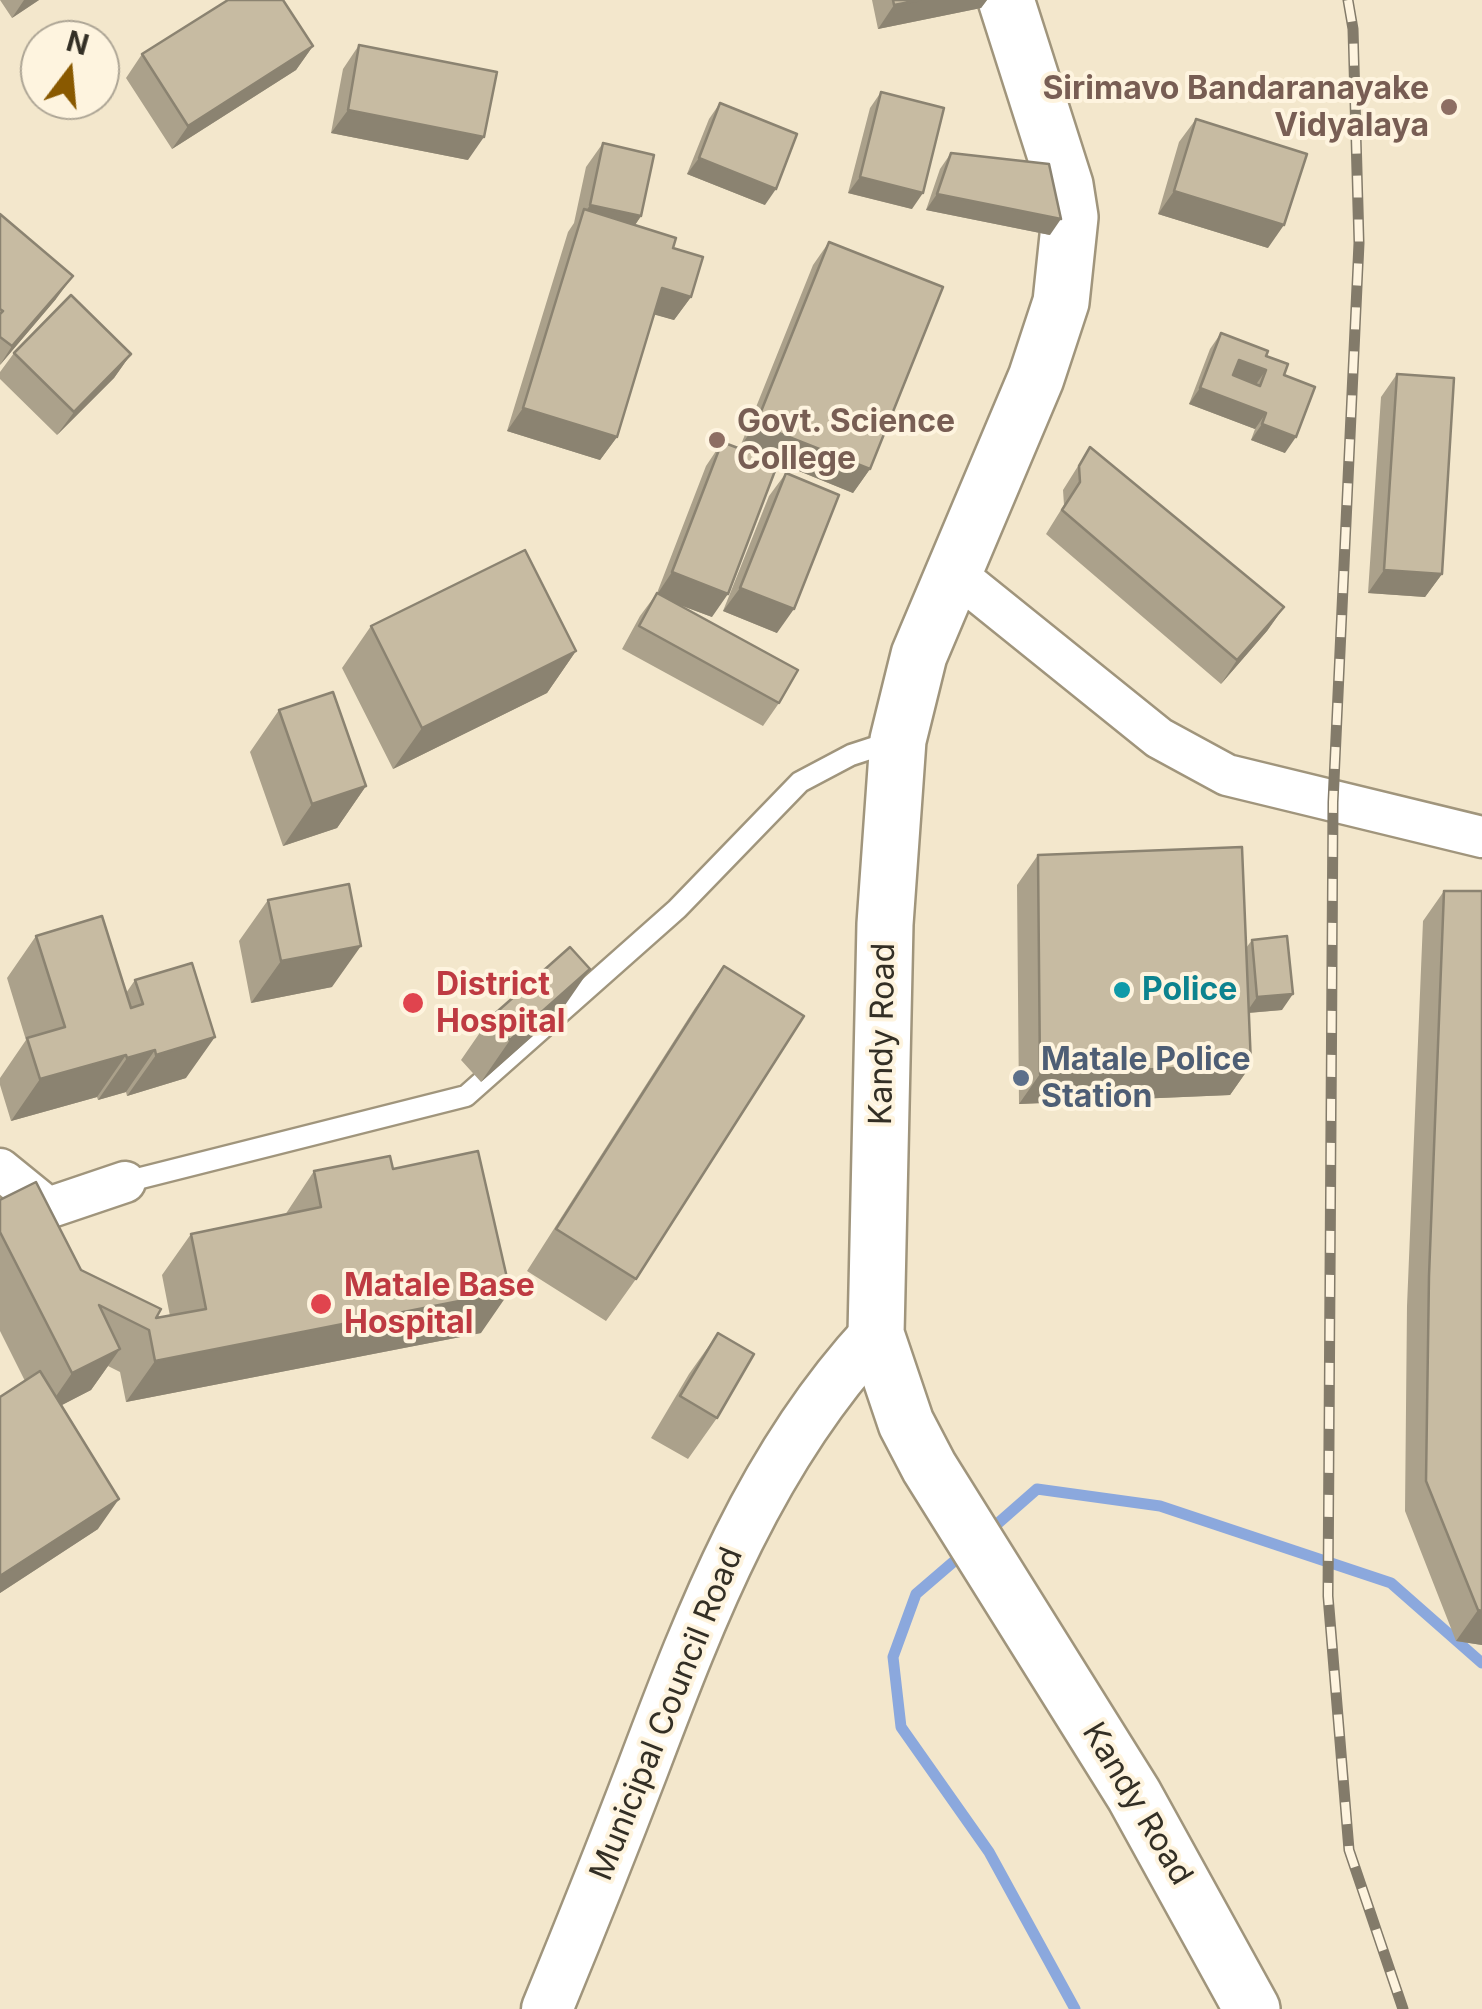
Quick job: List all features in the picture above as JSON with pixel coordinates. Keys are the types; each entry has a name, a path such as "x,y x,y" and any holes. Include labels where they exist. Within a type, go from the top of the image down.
{"highway":[{"name":"Kandy Road","path":"1006,0 1065,185 1070,217 1068,270 1036,378 919,655 898,740 885,924 876,1334 906,1423 929,1467 1134,1795 1252,2009"}],"street":[{"path":"952,572 1159,738 1198,762 1245,779 1482,837"},
{"path":"0,1168 48,1208 125,1182"},
{"name":"Municipal Council Road","path":"546,2009 698,1622 762,1490 829,1388 876,1334"}],"lane":[{"path":"125,1182 466,1096 677,909 800,782 851,755 898,740"}],"building":[{"path":"228,0 283,0 313,46 188,126 142,54"},
{"path":"893,0 920,0 894,5"},
{"path":"359,45 497,72 484,137 348,110"},
{"path":"881,92 944,108 923,193 860,177"},
{"path":"720,103 797,134 776,189 699,158"},
{"path":"1196,119 1307,154 1284,225 1174,191"},
{"path":"603,143 654,155 641,216 590,205"},
{"path":"951,153 1049,164 1061,219 937,194"},
{"path":"584,209 676,238 673,248 703,257 691,297 662,288 617,437 523,408"},
{"path":"0,214 73,276 12,346 0,337"},
{"path":"829,242 943,287 870,469 756,424"},
{"path":"71,295 131,354 74,412 14,353"},
{"path":"1221,333 1268,351 1266,356 1288,364 1284,375 1315,387 1296,437 1262,424 1266,413 1200,388","holes":["1239,360 1266,370 1260,386 1233,375"]},
{"path":"1397,374 1454,378 1442,574 1384,570"},
{"path":"722,442 778,463 728,594 672,572"},
{"path":"1090,447 1284,607 1237,660 1062,510 1080,482 1079,466"},
{"path":"786,473 839,495 794,609 740,588"},
{"path":"525,550 576,651 422,728 371,626"},
{"path":"657,593 798,670 779,703 639,626"},
{"path":"333,692 366,786 312,804 279,710"},
{"name":"Police","path":"1242,847 1251,1065 1040,1074 1038,855"},
{"path":"349,884 361,946 281,961 268,900"},
{"path":"1444,891 1482,891 1482,1611 1478,1610 1426,1481 1429,1276"},
{"path":"102,916 131,1008 143,1004 135,980 192,963 215,1037 156,1055 155,1050 127,1058 126,1055 40,1079 27,1038 65,1027 36,936"},
{"path":"1287,936 1293,994 1257,997 1252,940"},
{"path":"570,947 590,969 510,1040 490,1018"},
{"path":"724,966 804,1016 636,1279 556,1229"},
{"path":"478,1151 510,1291 155,1361 149,1330 99,1305 120,1349 72,1373 0,1232 0,1200 36,1182 81,1270 161,1309 156,1318 206,1309 191,1234 321,1207 314,1171 390,1156 393,1169"},
{"path":"718,1333 754,1354 717,1418 680,1396"},
{"path":"40,1371 119,1499 0,1576 0,1397"}],"waterway":[{"path":"988,1532 1037,1489 1160,1506 1391,1583 1482,1663"},
{"path":"966,1551 916,1594 893,1657 901,1727 989,1852 1075,2009"}],"railway":[{"path":"1348,0 1353,29 1359,243 1333,802 1328,1596 1349,1850 1403,2009"}],"place":[{"name":"Sirimavo Bandaranayake Vidyalaya","path":"1449,107"},
{"name":"Govt. Science College","path":"717,440"},
{"name":"Police","path":"1122,990"},
{"name":"District Hospital","path":"413,1003"},
{"name":"Matale Police Station","path":"1021,1078"},
{"name":"Matale Base Hospital","path":"321,1304"}]}
